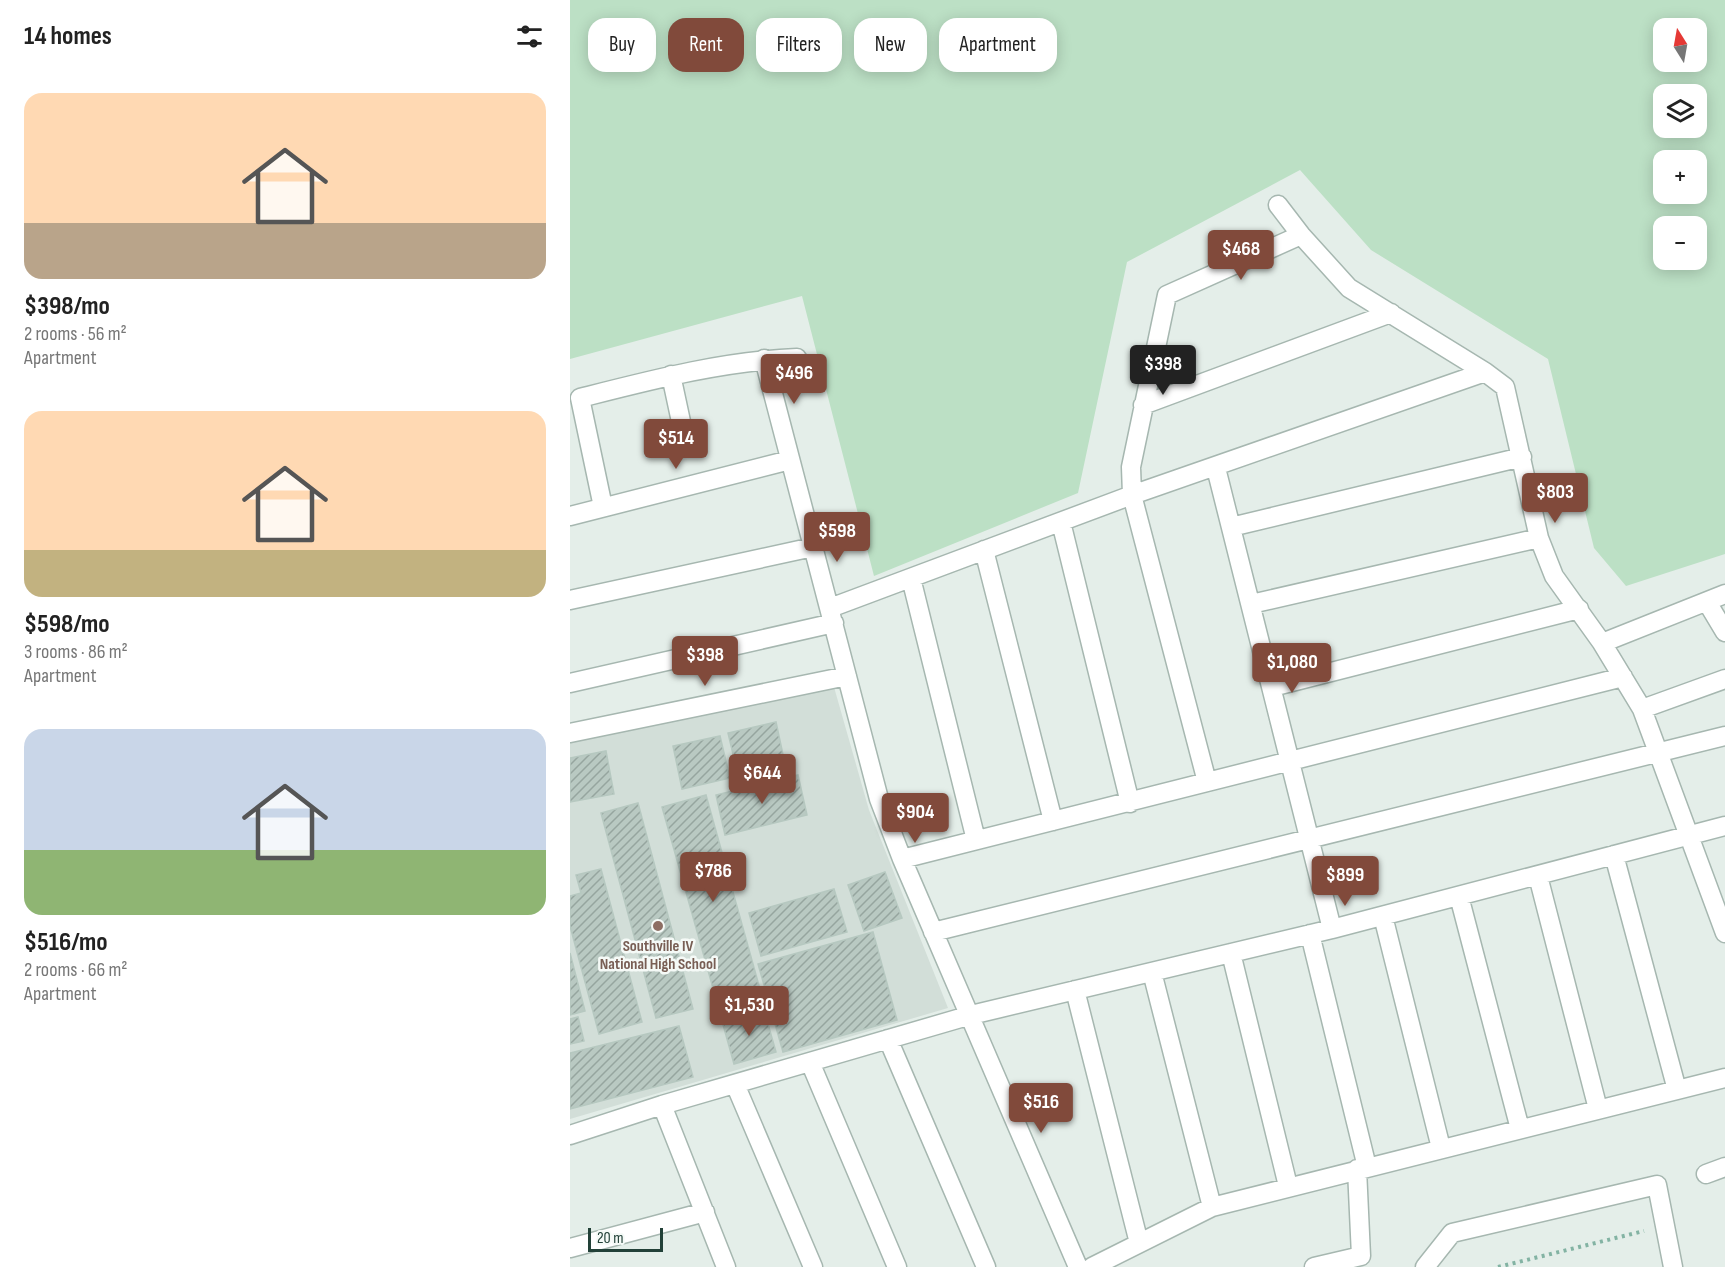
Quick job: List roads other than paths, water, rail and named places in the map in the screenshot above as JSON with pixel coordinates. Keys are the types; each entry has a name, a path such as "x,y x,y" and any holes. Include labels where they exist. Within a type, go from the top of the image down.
{"street":[{"path":"1278,205 1301,235 1349,288 1485,372 1505,387 1539,538 1554,576 1602,643 1642,709 1725,933"},
{"path":"1207,782 1132,495 1131,466 1167,295 1301,235"},
{"path":"1143,405 1391,313"},
{"path":"603,507 580,398 671,375 764,359 797,358"},
{"path":"764,359 879,800 933,932 971,1015 1078,1267"},
{"path":"570,683 832,616 911,578 984,550 1132,495 1216,468 1485,372"},
{"path":"671,375 683,431"},
{"path":"1231,527 1522,457"},
{"path":"570,516 790,460"},
{"path":"1216,468 1332,929"},
{"path":"1061,522 1130,802"},
{"path":"1251,604 1539,538"},
{"path":"570,600 813,547"},
{"path":"984,550 1053,821"},
{"path":"911,578 976,840"},
{"path":"1602,643 1725,594"},
{"path":"1707,602 1725,632"},
{"path":"1272,687 1579,609"},
{"path":"570,733 847,676"},
{"path":"902,859 1623,677"},
{"path":"1642,709 1725,679"},
{"path":"933,932 1310,841 1725,736"},
{"path":"570,1135 662,1105 971,1015 1332,929 1725,826"},
{"path":"1614,855 1677,1090"},
{"path":"1538,876 1598,1110"},
{"path":"1459,896 1520,1129"},
{"path":"1383,916 1441,1148"},
{"path":"1310,934 1362,1168 1361,1256 1314,1267"},
{"path":"1231,953 1288,1186"},
{"path":"1152,972 1212,1207"},
{"path":"1075,990 1139,1243"},
{"path":"888,1039 986,1267"},
{"path":"810,1062 897,1267"},
{"path":"1092,1267 1212,1207 1288,1186 1725,1078"},
{"path":"735,1084 813,1267"},
{"path":"662,1105 726,1267"},
{"path":"1706,1174 1725,1167"},
{"path":"1425,1267 1452,1233 1657,1185 1673,1267"},
{"path":"570,1248 705,1212"}],"place":[{"name":"Southville IV National High School","path":"658,926"}]}
